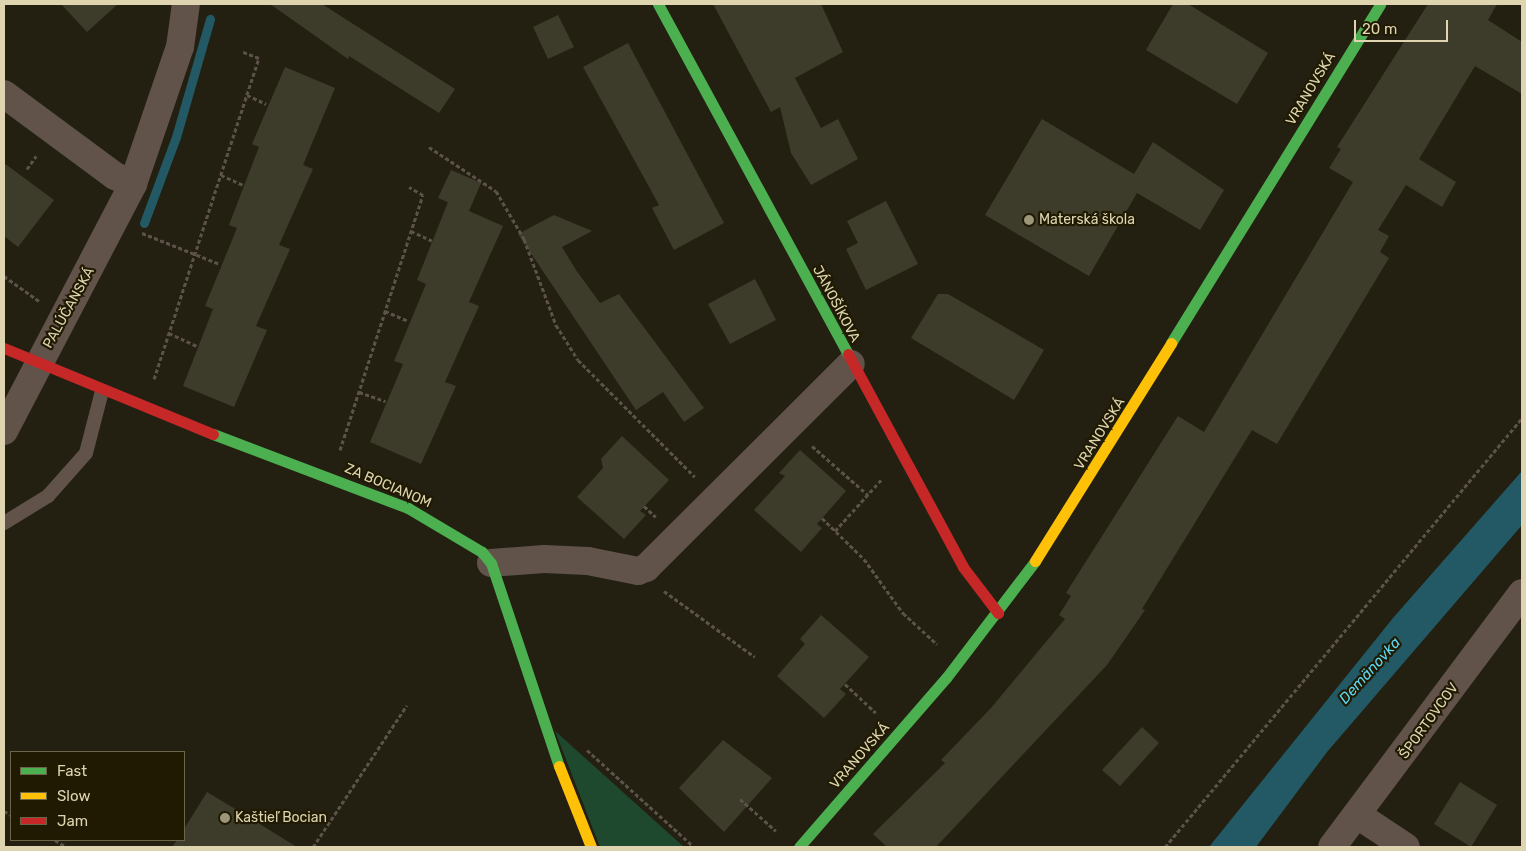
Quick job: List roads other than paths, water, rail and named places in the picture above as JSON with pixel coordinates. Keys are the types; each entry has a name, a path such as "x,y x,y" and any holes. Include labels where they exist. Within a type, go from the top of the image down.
{"street":[{"name":"PALÚČANSKÁ","path":"4,431 39,362 117,220 133,184 174,65 186,4"},
{"name":"JÁNOŠÍKOVA","path":"658,4 851,364 903,455 963,567 998,613"},
{"name":"VRANOVSKÁ","path":"799,847 892,742 998,613 1088,482 1380,4"},
{"path":"4,94 115,176 133,184"},
{"name":"ZA BOCIANOM","path":"4,348 102,391 408,508 464,538 491,563 538,712 591,847"},
{"path":"491,563 552,560 642,569 657,560 851,364"},
{"name":"ŠPORTOVCOV","path":"1332,847 1359,816 1522,593"},
{"path":"1359,816 1406,847"}],"lane":[{"path":"4,523 48,496 86,453 102,391"}],"water":[{"name":"Demänovka","path":"1522,471 1522,525 1327,752 1256,847 1209,847 1393,618"}],"waterway":[{"path":"144,223 176,137 210,19"}],"place":[{"name":"Materská škola","path":"1029,220"},
{"name":"Kaštieľ Bocian","path":"225,818"}]}
